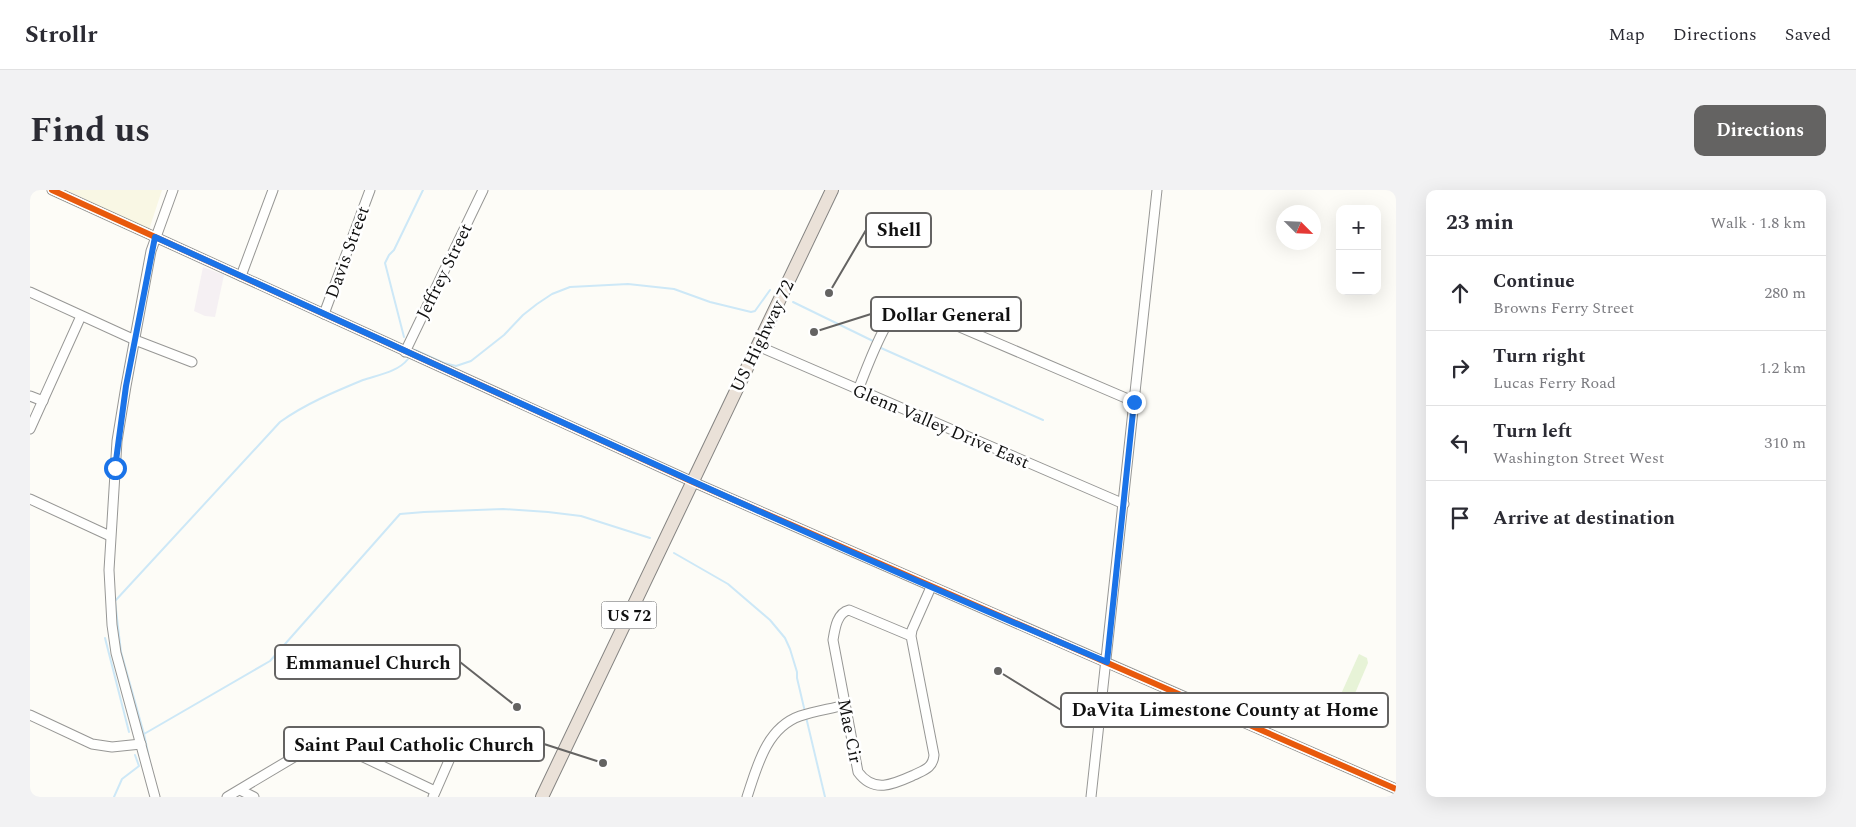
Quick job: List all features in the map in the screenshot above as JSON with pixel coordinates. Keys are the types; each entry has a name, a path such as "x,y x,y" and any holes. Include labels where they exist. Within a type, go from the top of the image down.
{"highway":[{"name":"US Highway 72","path":"693,482 832,190"},
{"name":"US 72","path":"542,797 693,482"}],"street":[{"path":"52,190 693,482 1396,789"},
{"path":"155,797 123,680 112,625 109,570 117,441 126,386 155,237 172,190"},
{"path":"241,276 273,190"},
{"name":"Davis Street","path":"324,314 370,190"},
{"name":"Jeffrey Street","path":"405,352 483,190"},
{"path":"1092,797 1156,190"},
{"path":"30,292 135,340 192,362"},
{"path":"858,390 889,319 900,309 907,308 927,313 1134,402"},
{"path":"30,429 82,316"},
{"name":"Glenn Valley Drive East","path":"758,346 1124,504"},
{"path":"30,396 42,402"},
{"path":"30,499 110,536"},
{"path":"911,636 931,587"},
{"name":"Mae Cir","path":"849,610 911,636 934,755 932,764 927,769 892,785 874,784 867,781 858,772 833,640 835,629 843,611 849,610"},
{"path":"747,797 762,753 769,741 784,725 806,715 845,705"},
{"path":"30,716 92,744 112,747 140,744"},
{"path":"227,797 301,753 320,744 340,746 434,794 458,740"},
{"path":"240,790 254,797"}],"shaded area":[{"path":"66,190 162,190 149,230"},
{"path":"203,267 224,275 215,317 205,316 194,311"}],"green space":[{"path":"1359,654 1367,658 1368,663 1353,698 1341,694"}],"waterway":[{"path":"404,337 385,263 394,250 423,190"},
{"path":"415,350 444,363 456,366 471,361 504,335 523,315 537,304 552,294 570,287 628,284 674,289 710,302 751,312 755,311 770,290"},
{"path":"793,302 873,341"},
{"path":"881,348 1043,420"},
{"path":"144,734 121,652 115,601 280,422 331,394 363,380 393,370 408,359"},
{"path":"150,763 144,734 270,661 400,514 503,509 548,512 581,516 650,538"},
{"path":"674,553 728,584 770,620 785,638 797,672 805,712"},
{"path":"105,638 129,732"},
{"path":"806,717 825,797"},
{"path":"114,797 122,779 139,766 135,755"}],"cycle path":[{"path":"52,190 693,482 1396,789"}],"place":[{"name":"Shell","path":"829,293"},
{"name":"Dollar General","path":"814,332"},
{"name":"DaVita Limestone County at Home","path":"998,671"},
{"name":"Emmanuel Church","path":"517,707"},
{"name":"Saint Paul Catholic Church","path":"603,763"}],"route":[{"path":"115,468 117,441 126,386 155,237 619,449 1020,626 1107,662 1134,402"}]}
